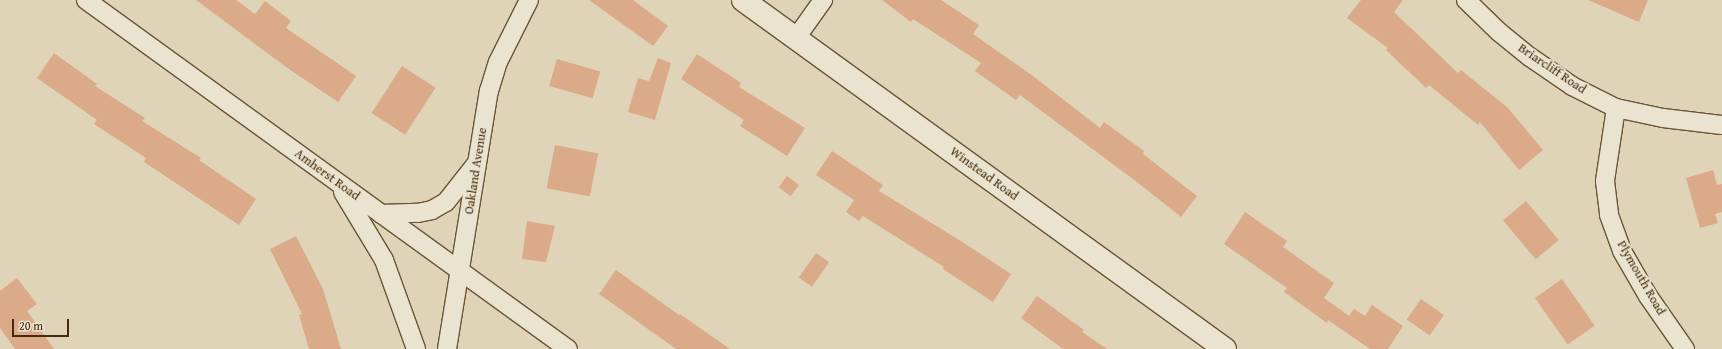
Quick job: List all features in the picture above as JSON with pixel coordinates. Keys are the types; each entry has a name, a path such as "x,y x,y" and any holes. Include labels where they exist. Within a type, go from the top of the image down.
{"street":[{"name":"Amherst Road","path":"86,0 568,349"},
{"name":"Oakland Avenue","path":"447,349 489,91 498,62 529,0"},
{"name":"Winstead Road","path":"743,0 1225,349"},
{"path":"796,38 823,0"},
{"name":"Briarcliff Road","path":"1466,0 1499,32 1530,58 1572,86 1616,108 1664,118 1722,125"},
{"name":"Plymouth Road","path":"1616,108 1606,181 1609,215 1622,251 1648,296 1685,349"},
{"path":"381,214 418,213 432,210 446,202 478,161"},
{"path":"336,181 354,207 384,260 416,349"}],"building":[{"path":"196,0 236,0 255,14 265,1 291,21 286,28 356,76 338,102 286,67"},
{"path":"589,0 633,0 668,26 653,46"},
{"path":"882,0 941,0 979,25 973,34 1033,76 1100,128 1104,122 1144,151 1143,154 1197,196 1181,217 1137,182 1020,95 1016,100 975,71 981,63 913,19 911,22"},
{"path":"1361,0 1403,0 1394,12 1458,73 1461,70 1508,108 1543,150 1519,170 1480,122 1478,125 1429,85 1426,88 1386,50 1388,48 1347,18"},
{"path":"1588,0 1648,0 1639,22"},
{"path":"54,53 97,84 95,86 145,118 142,121 201,158 199,160 256,199 239,225 144,162 146,158 94,124 97,120 37,78"},
{"path":"697,54 741,83 739,87 805,128 787,156 740,126 744,120 681,79"},
{"path":"658,58 671,63 655,120 628,112 638,78 649,81"},
{"path":"557,59 600,71 593,98 549,86"},
{"path":"402,66 436,88 405,135 372,113"},
{"path":"555,145 598,153 590,197 547,188"},
{"path":"832,151 883,185 879,191 961,241 1011,274 993,302 943,269 944,267 863,216 859,221 846,212 854,200 816,175"},
{"path":"1713,170 1717,185 1722,184 1722,212 1715,214 1718,223 1700,228 1686,178"},
{"path":"787,176 799,185 791,196 779,187"},
{"path":"1526,201 1559,240 1536,259 1503,220"},
{"path":"1245,212 1287,241 1283,247 1334,283 1324,298 1349,316 1354,309 1365,316 1372,305 1403,326 1388,349 1370,349 1328,320 1327,323 1284,292 1287,288 1224,244"},
{"path":"527,221 555,226 546,262 522,259"},
{"path":"296,236 323,289 341,349 309,349 299,315 302,314 270,249"},
{"path":"816,253 829,262 812,287 799,278"},
{"path":"616,270 730,349 676,349 599,294"},
{"path":"17,278 37,304 27,311 54,349 15,349 0,328 0,291"},
{"path":"1562,279 1595,326 1568,345 1535,298"},
{"path":"1037,296 1084,330 1082,332 1107,349 1063,349 1021,318"},
{"path":"1421,299 1444,315 1430,336 1407,319"}]}
